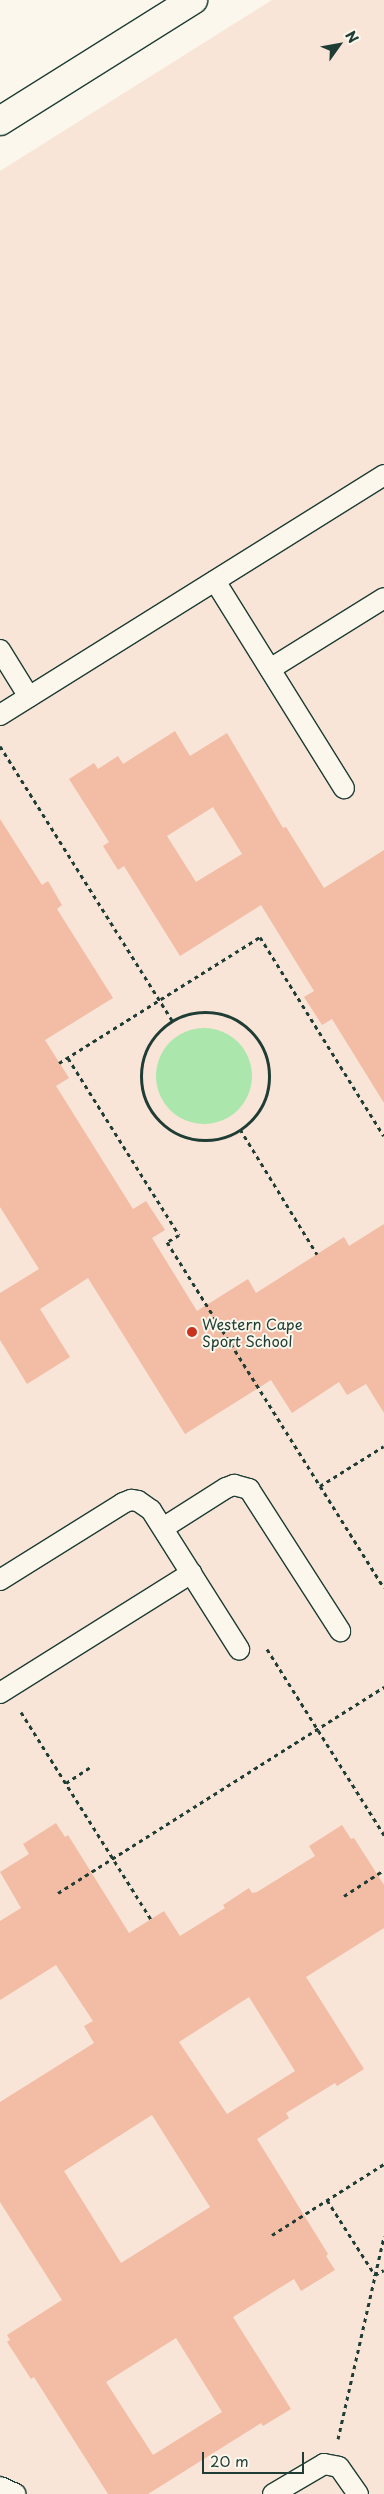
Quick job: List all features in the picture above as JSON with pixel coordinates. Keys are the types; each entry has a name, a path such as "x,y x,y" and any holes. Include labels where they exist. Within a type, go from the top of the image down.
{"street":[{"path":"0,121 193,0"}],"lane":[{"path":"0,715 384,476"},
{"path":"215,581 344,788"},
{"path":"270,669 384,598"},
{"path":"0,650 30,697"},
{"path":"163,1528 226,1488 234,1485 249,1489 340,1631"},
{"path":"0,1580 130,1500 146,1504 239,1649"},
{"path":"3,1691 191,1573"},
{"path":"273,2494 317,2467 332,2464 345,2473 358,2494"},
{"path":"0,2487 16,2494"}],"path":[{"path":"0,746 172,1020"},
{"path":"59,1063 260,937 384,1136"},
{"path":"206,1011 224,1014 240,1022 254,1034 263,1050 268,1076 263,1102 253,1118 240,1129 223,1137 205,1140 187,1137 170,1129 156,1117 146,1101 141,1083 142,1065 147,1048 157,1032 172,1020 188,1014 206,1011"},
{"path":"68,1058 179,1235 167,1242 384,1588"},
{"path":"240,1129 317,1254"},
{"path":"320,1486 384,1446"},
{"path":"266,1647 384,1835"},
{"path":"58,1893 384,1687"},
{"path":"3,1691 66,1783 151,1919"},
{"path":"66,1783 92,1766"},
{"path":"344,1896 384,1870"},
{"path":"272,2235 384,2164"},
{"path":"327,2200 375,2275"},
{"path":"332,2464 384,2236"},
{"path":"375,2275 384,2270"}],"shaded area":[{"name":"Western Cape Sport School","path":"272,0 384,0 384,2494 0,2494 0,171"}],"green space":[{"path":"204,1028 222,1031 238,1042 249,1058 252,1076 249,1094 238,1110 222,1121 204,1124 186,1121 170,1110 159,1094 156,1076 159,1058 170,1042 186,1031"}],"building":[{"path":"175,731 190,756 227,733 283,828 286,827 324,888 384,850 384,1103 332,1019 322,1025 304,997 314,991 261,905 180,956 124,866 118,870 103,846 109,842 69,779 94,763 98,769 118,756 123,764","holes":["213,807 242,854 196,882 167,836"]},
{"path":"0,819 42,885 48,881 62,905 57,909 113,998 45,1040 69,1078 56,1086 133,1209 146,1201 165,1230 152,1238 197,1311 248,1279 256,1293 344,1237 349,1246 384,1224 384,1413 366,1384 347,1395 339,1382 292,1413 271,1380 185,1434 88,1278 40,1309 70,1357 27,1384 0,1340 0,1293 39,1269 0,1207"},
{"path":"56,1823 65,1837 68,1835 129,1933 164,1911 180,1936 225,1908 223,1905 249,1888 252,1893 257,1892 315,1856 309,1846 342,1825 351,1839 354,1838 384,1885 384,1928 306,1977 364,2069 337,2086 335,2083 286,2113 289,2118 257,2139 328,2254 326,2256 335,2270 301,2291 294,2279 233,2317 291,2409 263,2426 261,2423 148,2494 108,2494 34,2377 31,2379 7,2342 10,2340 7,2335 62,2300 0,2202 0,2102 94,2043 84,2026 93,2021 56,1965 0,2000 0,1921 21,1908 0,1872 29,1854 23,1844","holes":["249,1997 295,2071 227,2114 179,2042","152,2115 210,2207 121,2263 64,2171","176,2338 222,2412 153,2455 106,2382"]}],"place":[{"name":"Western Cape Sport School","path":"192,1332"}]}
